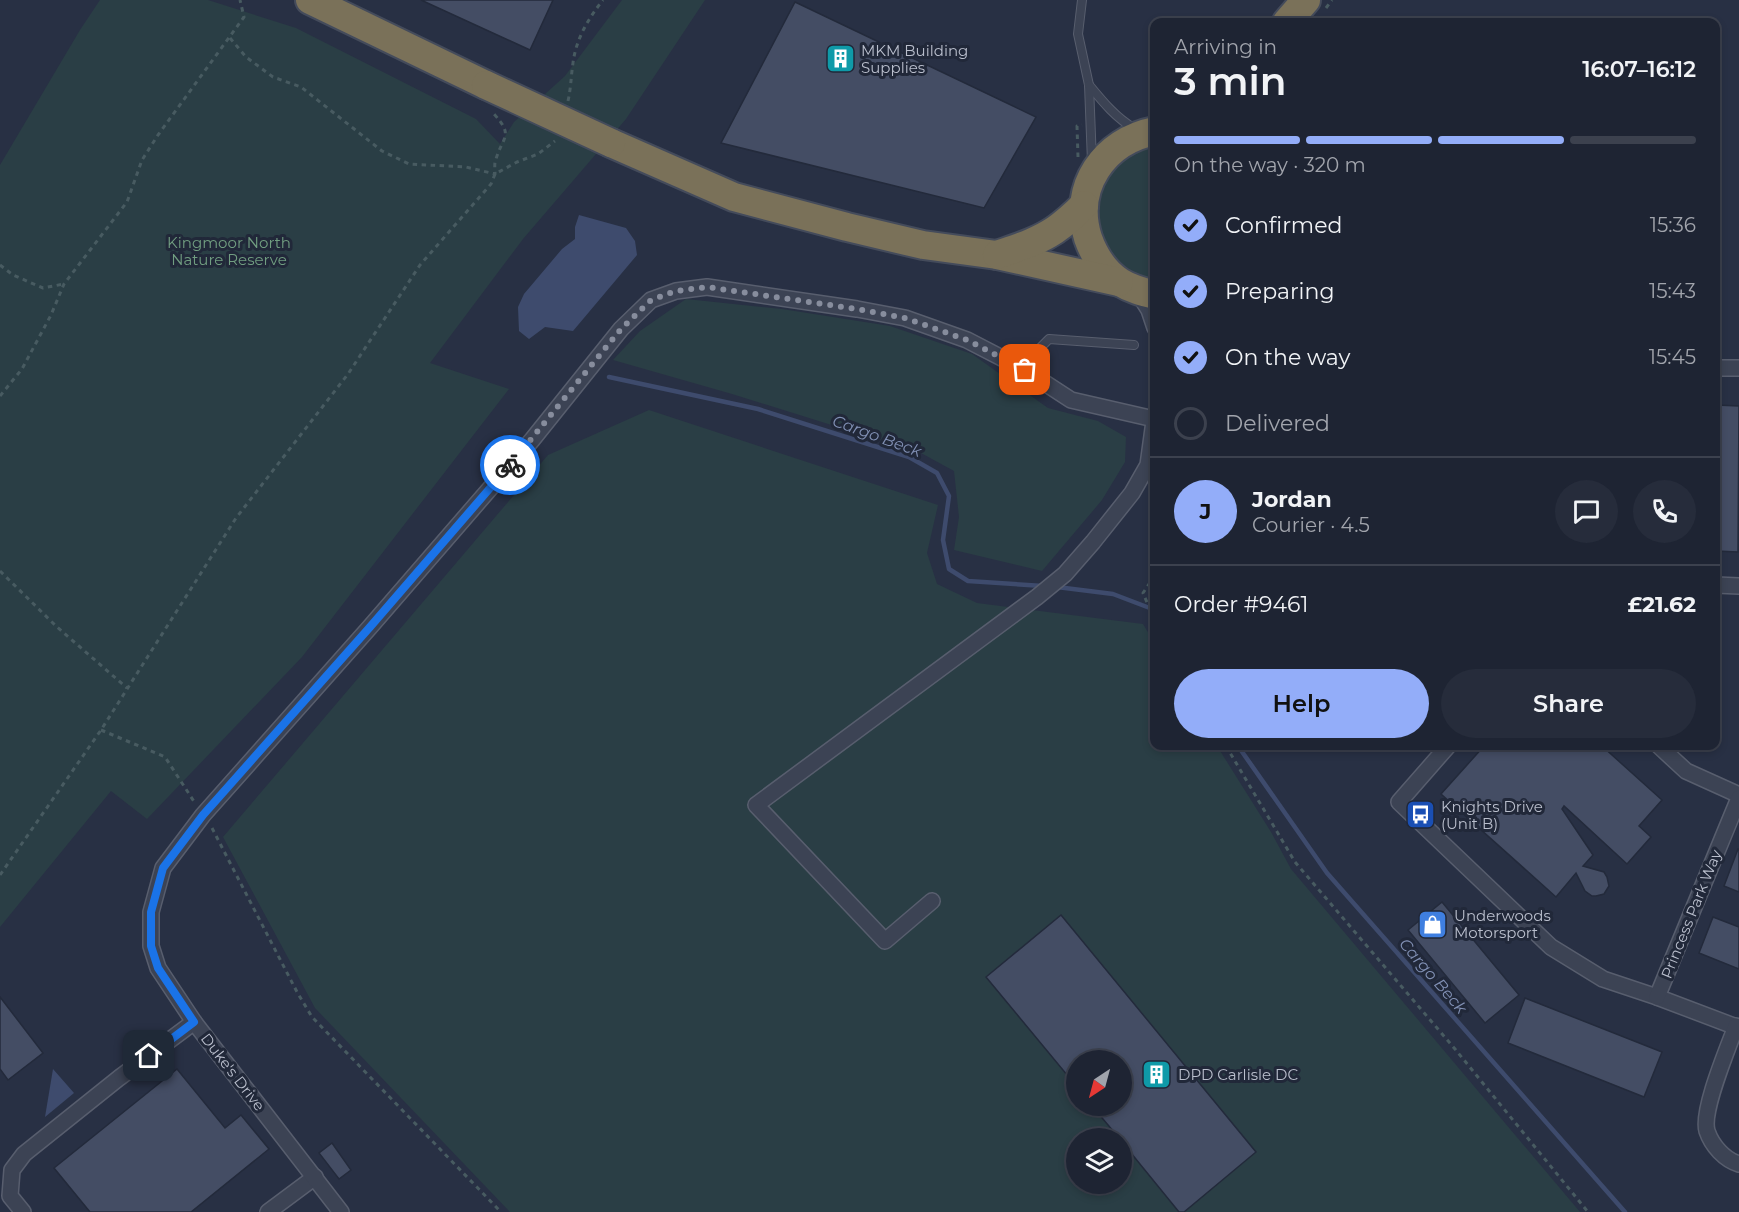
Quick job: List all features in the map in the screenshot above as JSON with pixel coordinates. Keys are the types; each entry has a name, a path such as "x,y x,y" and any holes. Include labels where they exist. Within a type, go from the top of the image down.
{"highway":[{"path":"310,0 611,143 734,196 923,245 997,255 1137,289"},
{"path":"1290,18 1306,0"},
{"path":"1137,289 1103,267 1091,248 1085,227 1084,205 1093,174 1109,153 1125,141 1149,132"},
{"path":"997,255 1044,237 1057,229 1084,205"}],"street":[{"name":"Duke's Drive","path":"342,1212 194,1022 158,968 151,946 151,912 163,868 203,815 532,440 621,329 651,300 676,291 707,287 886,314 905,318 967,340 1025,370 1071,400 1150,416"},
{"path":"1137,289 1150,313"},
{"path":"1720,368 1739,368"},
{"path":"932,902 885,941 756,805 1065,574 1100,534 1150,469"},
{"path":"1720,585 1739,586"},
{"path":"1444,750 1399,802 1551,947 1603,979 1738,1027 1708,1107 1707,1130 1717,1148 1728,1161 1739,1164"},
{"path":"1663,750 1686,771 1739,796"},
{"name":"Princess Park Way","path":"1657,997 1739,796"},
{"path":"23,1212 10,1196 12,1170 24,1154 194,1022"},
{"path":"268,1212 315,1177"}],"lane":[{"path":"1083,0 1078,34 1089,85 1093,174"},
{"path":"1089,85 1112,112 1127,124 1149,132"},
{"path":"1025,370 1036,352 1049,339 1134,345"}],"path":[{"path":"0,396 22,369 51,315 64,284 127,202 142,160 158,135 244,17 240,0"},
{"path":"567,106 580,34 603,0"},
{"path":"230,38 246,57 273,77 301,87 382,151 409,164 466,167 495,174 538,154 554,143 558,134"},
{"path":"0,875 101,730 236,518 348,374 420,265 490,184 495,174 495,161 506,136 505,127 494,114"},
{"path":"0,265 13,275 43,288 64,284"},
{"path":"0,571 57,627 127,688"},
{"path":"1150,582 1143,593 1150,609"},
{"path":"101,730 165,757 213,831 312,1017 501,1212"},
{"path":"1228,750 1295,862 1455,1049 1588,1212"}],"green space":[{"name":"Kingmoor North Nature Reserve","path":"100,0 208,0 296,28 476,119 500,144 514,122 565,76 622,0 705,0 626,119 523,239 430,363 509,389 302,657 147,819 111,791 0,927 0,165"},
{"path":"1150,146 1150,280 1127,272 1108,252 1097,227 1097,200 1115,163"},
{"path":"686,299 782,309 890,326 972,354 1048,408 1098,421 1126,437 1125,462 1102,500 1042,571 954,550 959,517 954,471 921,453 732,394 613,360 640,331"},
{"path":"649,410 938,505 927,553 937,584 977,603 1143,624 1150,636 1150,750 1220,750 1271,832 1291,869 1580,1212 510,1212 315,1008 223,837 548,455"}],"water":[{"path":"579,215 626,228 635,241 637,255 573,331 545,327 529,339 519,331 518,307 524,294 562,249 575,239 575,227"},
{"path":"53,1069 74,1093 45,1117"}],"building":[{"path":"421,0 553,0 530,50"},
{"name":"MKM Building Supplies","path":"795,2 1036,117 984,208 721,143"},
{"path":"1720,405 1739,406 1738,552 1720,551"},
{"path":"1480,750 1606,750 1662,800 1639,826 1651,837 1627,864 1564,806 1562,809 1593,855 1583,866 1604,872 1609,886 1604,894 1592,896 1585,891 1576,873 1556,897 1441,794"},
{"path":"1739,849 1739,892 1724,886"},
{"path":"1442,902 1519,995 1485,1023 1408,930"},
{"name":"DPD Carlisle DC","path":"1061,915 1256,1152 1184,1212 1179,1212 1132,1154 1132,1128 1111,1128 1100,1116 1132,1116 1132,1050 1066,1050 1066,1074 986,977"},
{"path":"1713,917 1739,927 1739,969 1699,953"},
{"path":"0,997 43,1053 8,1080 0,1069"},
{"path":"1525,998 1662,1052 1644,1097 1508,1043"},
{"path":"177,1069 225,1128 241,1115 269,1149 191,1212 90,1212 54,1168"},
{"path":"332,1143 351,1170 339,1179 319,1153"}],"waterway":[{"name":"Cargo Beck","path":"609,377 758,409 909,457 937,473 949,496 943,540 949,569 968,581 1043,586"},
{"name":"Cargo Beck","path":"1057,587 1113,594 1150,608"},
{"name":"Cargo Beck","path":"1241,750 1327,873 1625,1212"}],"way so far":[{"path":"510,465 621,329 651,300 676,291 707,287 905,318 967,340 1025,370"}],"place":[{"name":"MKM Building Supplies","path":"840,59"},
{"name":"Knights Drive (Unit B)","path":"1420,815"},
{"name":"Underwoods Motorsport","path":"1433,924"},
{"name":"DPD Carlisle DC","path":"1157,1074"}],"route":[{"path":"149,1056 194,1022 158,968 151,946 151,912 163,868 203,815 510,465"}]}
